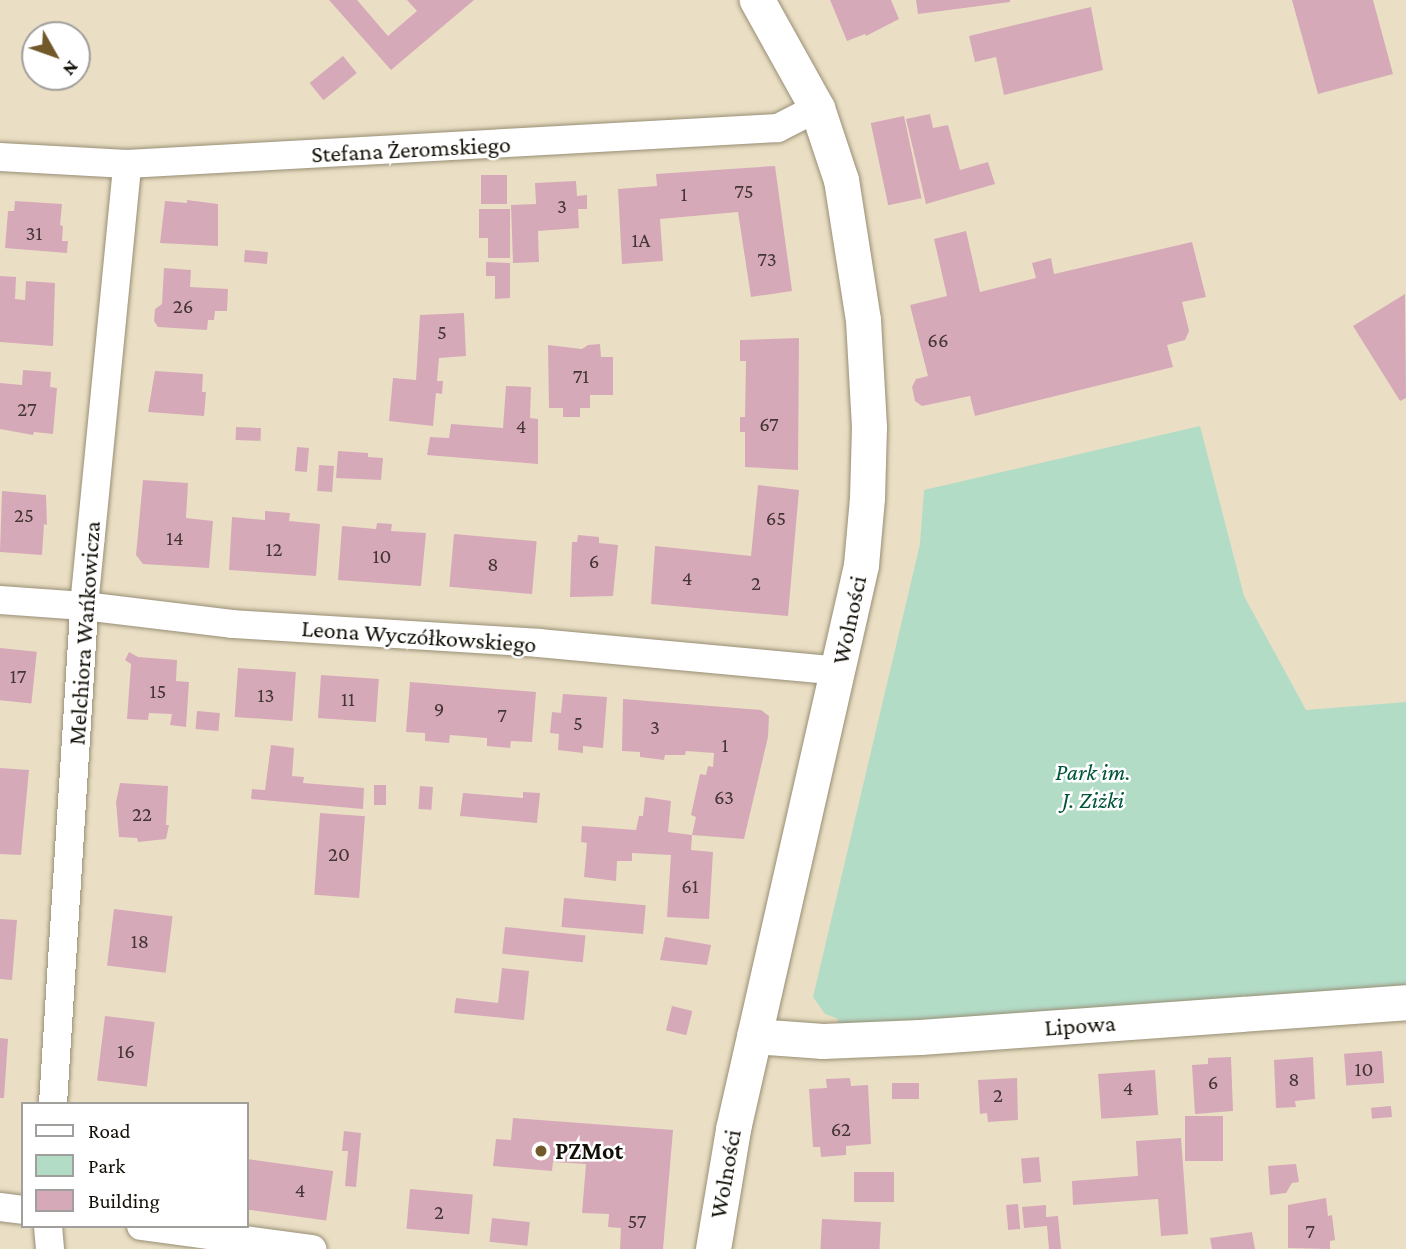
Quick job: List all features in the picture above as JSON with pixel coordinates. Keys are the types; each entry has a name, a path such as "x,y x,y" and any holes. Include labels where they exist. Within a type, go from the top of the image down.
{"street":[{"name":"Wolności","path":"713,1249 733,1129 861,565 867,498 869,427 863,320 841,180 817,108 757,0"},
{"name":"Stefana Żeromskiego","path":"0,157 127,163 778,128 817,108"},
{"name":"Melchiora Wańkowicza","path":"53,1102 85,606 127,163"},
{"name":"Leona Wyczółkowskiego","path":"0,600 85,606 232,624 539,643 838,671"},
{"name":"Lipowa","path":"754,1036 822,1041 920,1037 1406,1002"},
{"path":"0,1207 21,1210"},
{"path":"48,1228 50,1249"},
{"path":"156,1228 312,1249"}],"green space":[{"name":"Park im. J. Ziżki","path":"1200,426 1244,596 1306,710 1406,702 1406,988 837,1026 838,1019 825,1014 813,997 920,544 924,490"}],"building":[{"path":"329,0 357,0 388,36 417,11 407,0 474,0 391,70"},
{"path":"830,0 891,0 899,19 866,36 865,34 847,41"},
{"path":"916,0 1010,0 1010,2 918,14"},
{"path":"1292,0 1373,0 1393,74 1318,94"},
{"path":"1091,7 1103,70 1004,95 996,57 975,62 969,36"},
{"path":"343,56 357,73 323,100 310,83"},
{"path":"930,114 933,128 948,125 960,170 988,162 995,184 926,204 906,119"},
{"path":"904,116 921,198 888,205 871,123"},
{"path":"775,166 792,291 751,297 738,212 660,219 663,261 622,264 618,189 657,186 656,174"},
{"path":"481,175 507,175 507,204 481,204"},
{"path":"576,181 577,196 587,195 587,209 578,209 579,228 538,231 539,262 513,263 511,205 536,204 535,183"},
{"path":"187,200 218,204 218,246 160,243 165,201 187,203"},
{"path":"15,201 62,204 60,225 63,226 62,241 68,241 67,253 5,248 8,211 14,211"},
{"path":"479,209 510,209 510,258 488,258 488,238 479,238"},
{"path":"966,231 980,292 1036,278 1032,263 1051,258 1054,274 1192,242 1206,297 1182,302 1189,331 1185,340 1167,345 1173,367 975,416 970,396 922,406 915,401 912,387 916,379 928,376 910,305 947,296 934,239"},
{"path":"245,250 268,252 267,264 244,262"},
{"path":"486,262 510,263 510,298 495,299 495,276 486,276"},
{"path":"164,268 191,270 190,287 228,289 227,311 215,311 214,320 208,320 207,330 158,327 154,321 155,309 162,304"},
{"path":"0,276 16,277 15,299 25,300 26,281 55,283 53,346 0,342"},
{"path":"1405,294 1406,398 1400,401 1353,326"},
{"path":"464,313 466,356 439,358 437,381 443,381 442,394 436,393 433,426 389,421 393,378 416,380 420,315"},
{"path":"799,338 798,470 745,467 745,432 740,432 740,417 745,417 746,361 740,361 740,340"},
{"path":"600,344 601,357 613,357 613,395 590,395 590,408 580,408 580,417 563,417 563,408 549,408 548,345 582,349 588,345"},
{"path":"23,370 51,372 50,387 57,388 53,434 34,432 33,435 0,429 0,383 22,385"},
{"path":"155,371 203,374 202,392 206,392 204,416 148,412"},
{"path":"506,386 531,387 530,418 538,419 538,464 427,455 430,437 449,438 451,424 503,428"},
{"path":"236,427 261,428 261,441 236,440"},
{"path":"297,447 309,448 307,472 295,471"},
{"path":"338,451 368,453 368,457 383,458 381,480 336,478"},
{"path":"319,465 334,466 332,492 317,491"},
{"path":"143,480 188,483 186,518 213,521 209,568 143,564 136,555"},
{"path":"758,485 799,490 788,616 651,604 655,546 751,556"},
{"path":"2,491 46,495 47,525 44,524 42,555 0,552"},
{"path":"265,511 290,513 289,521 320,524 316,576 229,570 232,517 265,520"},
{"path":"377,523 392,524 391,531 426,533 421,586 338,580 342,526 376,529"},
{"path":"454,534 537,541 532,594 449,587"},
{"path":"578,535 599,537 599,543 618,545 613,596 570,597 572,542 577,542"},
{"path":"0,648 37,652 31,704 0,700"},
{"path":"129,652 138,657 177,660 176,681 189,682 186,727 170,725 172,714 149,713 148,720 127,719 131,664 125,660"},
{"path":"238,668 296,672 292,721 235,717"},
{"path":"321,675 379,679 376,722 318,718"},
{"path":"410,682 536,692 532,742 511,741 510,748 487,746 487,738 450,735 449,743 425,741 425,733 406,732"},
{"path":"563,694 607,697 603,748 583,746 583,753 558,750 559,734 550,733 552,712 561,713"},
{"path":"623,699 761,710 769,716 768,737 744,839 692,835 696,817 691,815 700,774 706,775 708,766 713,767 714,753 686,751 685,755 665,755 664,760 640,757 640,752 622,751"},
{"path":"197,711 220,713 218,731 195,729"},
{"path":"271,745 294,748 292,776 304,777 303,783 364,788 363,809 251,799 252,789 265,790"},
{"path":"0,768 29,770 21,855 0,854"},
{"path":"120,783 168,786 166,825 169,825 166,839 138,842 137,838 119,837 116,802"},
{"path":"374,785 386,785 386,805 374,805"},
{"path":"420,786 433,787 431,810 418,809"},
{"path":"523,792 540,793 537,823 460,816 463,793 523,798"},
{"path":"645,797 671,801 668,832 692,835 691,850 713,852 709,919 667,917 671,855 632,853 632,861 617,861 616,881 584,877 587,843 581,842 582,826 636,830 639,816 643,816"},
{"path":"320,813 365,816 359,898 314,895"},
{"path":"564,898 646,905 643,934 561,927"},
{"path":"114,909 173,916 166,973 107,966"},
{"path":"0,919 17,920 12,980 0,979"},
{"path":"505,927 586,935 583,962 502,954"},
{"path":"665,937 711,945 707,965 660,960"},
{"path":"502,968 529,971 524,1020 454,1013 456,998 498,1003"},
{"path":"672,1006 692,1011 686,1035 666,1030"},
{"path":"105,1016 155,1022 147,1087 97,1081"},
{"path":"0,1038 8,1039 4,1098 0,1098"},
{"path":"1382,1051 1384,1083 1346,1086 1344,1054"},
{"path":"1231,1057 1233,1111 1195,1114 1192,1065 1208,1064 1208,1058"},
{"path":"1313,1057 1315,1099 1295,1101 1296,1107 1276,1108 1274,1060"},
{"path":"1155,1070 1158,1115 1101,1119 1098,1074"},
{"path":"850,1078 851,1086 868,1085 871,1144 846,1146 846,1155 821,1157 820,1147 813,1147 809,1089 827,1088 826,1079"},
{"path":"1017,1078 1018,1120 988,1122 987,1113 980,1114 978,1080"},
{"path":"892,1083 919,1083 919,1099 892,1099"},
{"path":"1391,1106 1392,1117 1372,1119 1371,1108"},
{"path":"1185,1116 1223,1116 1223,1161 1185,1161"},
{"path":"513,1118 673,1130 663,1249 620,1249 621,1228 608,1227 609,1214 582,1213 586,1164 553,1162 552,1171 493,1166 496,1139 511,1140"},
{"path":"344,1131 361,1133 356,1187 345,1186 348,1151 342,1151"},
{"path":"1181,1138 1188,1234 1161,1236 1158,1199 1073,1205 1072,1181 1138,1176 1136,1141"},
{"path":"1039,1157 1041,1182 1023,1183 1021,1159"},
{"path":"248,1159 333,1171 326,1221 248,1210"},
{"path":"1296,1164 1299,1182 1292,1183 1286,1193 1270,1195 1268,1166"},
{"path":"854,1172 894,1172 894,1202 854,1202"},
{"path":"410,1189 473,1194 469,1234 407,1229"},
{"path":"1326,1198 1328,1216 1332,1215 1335,1240 1330,1241 1330,1249 1288,1248 1288,1205"},
{"path":"1018,1204 1020,1229 1008,1230 1006,1205"},
{"path":"1046,1205 1046,1217 1058,1216 1061,1249 1049,1249 1047,1226 1024,1228 1022,1207"},
{"path":"492,1218 530,1222 527,1246 489,1242"},
{"path":"822,1219 881,1222 880,1249 820,1249"},
{"path":"1252,1232 1255,1249 1212,1249 1210,1238"}],"place":[{"name":"PZMot","path":"541,1151"}]}
